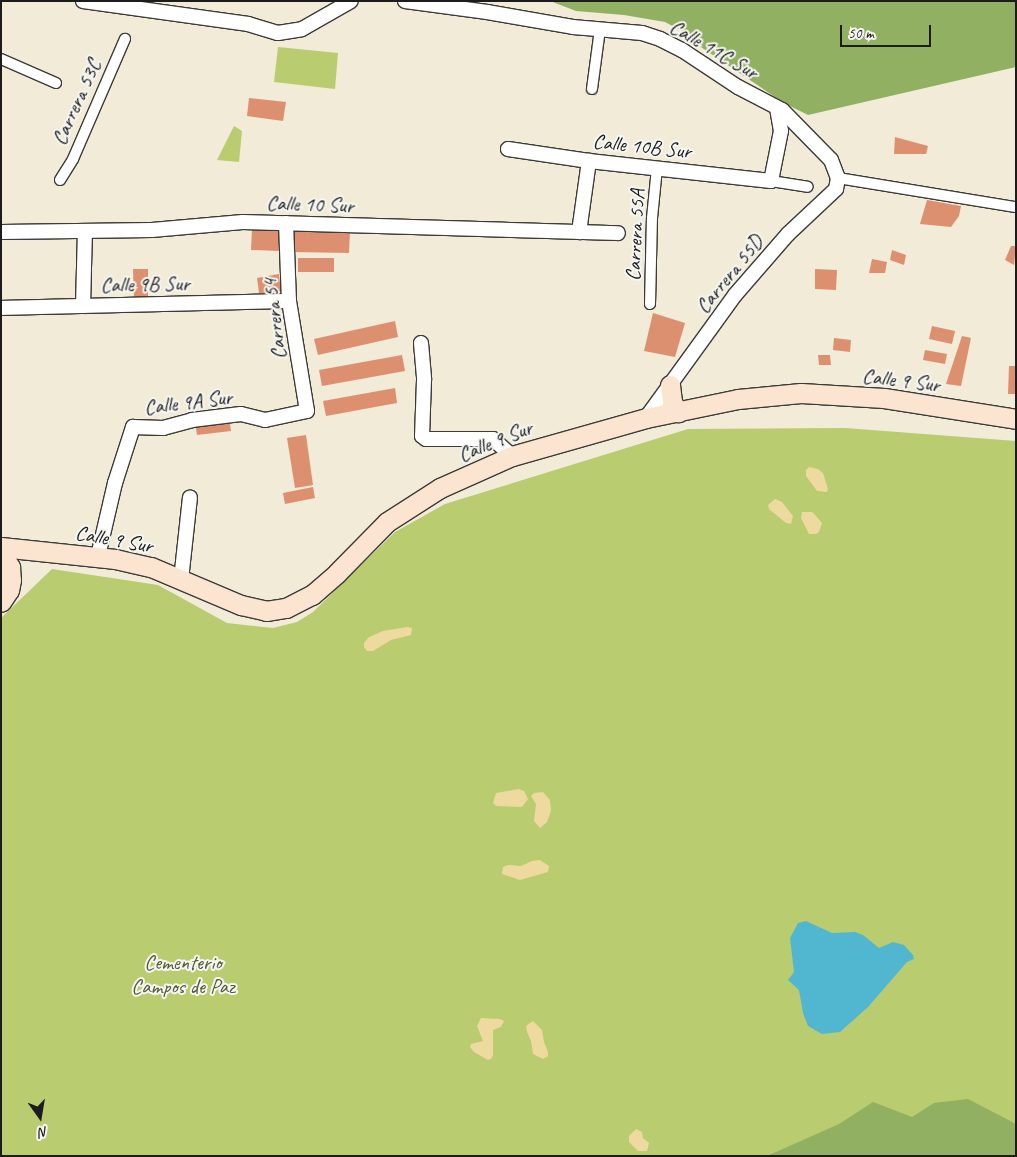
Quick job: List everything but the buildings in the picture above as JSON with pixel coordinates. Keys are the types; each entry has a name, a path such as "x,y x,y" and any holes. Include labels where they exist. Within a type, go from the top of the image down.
{"main road":[{"path":"670,385 672,402 678,412"},
{"name":"Calle 9 Sur","path":"1,547 98,556 151,567 241,605 266,611 286,608 312,595 386,522 440,488 512,456 646,418 738,400 801,393 884,398 1016,419"},
{"path":"11,580 21,565 38,551"},
{"path":"1,553 10,567 11,580 9,590 1,602"}],"street":[{"path":"83,1 248,24 278,33 302,29 351,1"},
{"name":"Calle 11C Sur","path":"405,1 487,12 573,27 642,33 660,39 682,50 738,87 777,108 790,118 831,160 838,178"},
{"path":"592,89 600,29"},
{"name":"Carrera 53C","path":"60,180 73,159 125,39"},
{"path":"1,59 56,83"},
{"path":"777,108 781,131 771,181 808,187"},
{"path":"781,131 790,118"},
{"name":"Calle 10B Sur","path":"508,149 589,161 771,181"},
{"path":"579,232 589,161"},
{"name":"Carrera 55A","path":"650,304 652,218 657,168"},
{"path":"838,178 1016,207"},
{"name":"Carrera 55D","path":"646,418 735,295 788,234 836,189 838,178"},
{"name":"Calle 10 Sur","path":"1,232 152,230 244,222 423,229 618,233"},
{"name":"Carrera 54","path":"286,223 289,301 307,411"},
{"path":"83,306 85,231"},
{"name":"Calle 9B Sur","path":"1,308 289,301"},
{"path":"422,343 424,380 420,433 426,439 493,439 512,456"},
{"name":"Calle 9A Sur","path":"98,556 115,483 133,427 162,428 192,420 234,414 265,420 307,411"},
{"path":"181,580 190,497"}],"green space":[{"path":"550,1 1016,1 1016,67 808,115 784,103 686,37 684,32 665,22 624,15 576,11"},
{"path":"278,47 338,53 335,89 274,82"},
{"path":"234,126 242,131 239,162 217,160"},
{"name":"Cementerio Campos de Paz","path":"845,428 1016,441 1016,1156 1,1156 1,618 52,569 158,585 227,623 273,628 297,622 313,612 395,532 445,504 688,429"},
{"path":"968,1099 1016,1124 1016,1156 767,1156 839,1124 873,1102 912,1117 934,1103"}],"sand":[{"path":"809,467 818,469 823,473 828,489 827,492 817,491 806,476 806,470"},
{"path":"775,499 782,502 793,516 791,524 786,523 769,509 768,505"},
{"path":"802,512 812,512 822,523 819,532 809,534 801,518"},
{"path":"412,628 411,635 391,640 373,651 367,651 364,647 364,643 369,637 383,631"},
{"path":"519,789 524,791 528,799 522,807 496,806 493,803 496,793"},
{"path":"543,792 550,800 551,811 547,822 540,828 534,821 536,804 531,796 534,793"},
{"path":"540,860 549,866 548,872 520,880 502,874 503,867 508,865 521,866"},
{"path":"481,1018 504,1021 501,1027 493,1030 493,1055 488,1060 474,1052 470,1047 471,1044 483,1041 477,1026"},
{"path":"533,1021 542,1030 548,1052 548,1056 543,1059 533,1054 527,1032 526,1026"},
{"path":"636,1129 642,1132 643,1138 649,1143 647,1151 638,1151 629,1142 629,1136"}],"water":[{"path":"806,921 832,933 855,932 863,935 879,948 893,942 904,945 913,955 914,959 907,962 868,1007 840,1032 822,1034 808,1026 803,1013 799,990 788,980 794,972 790,938 798,923"}]}
